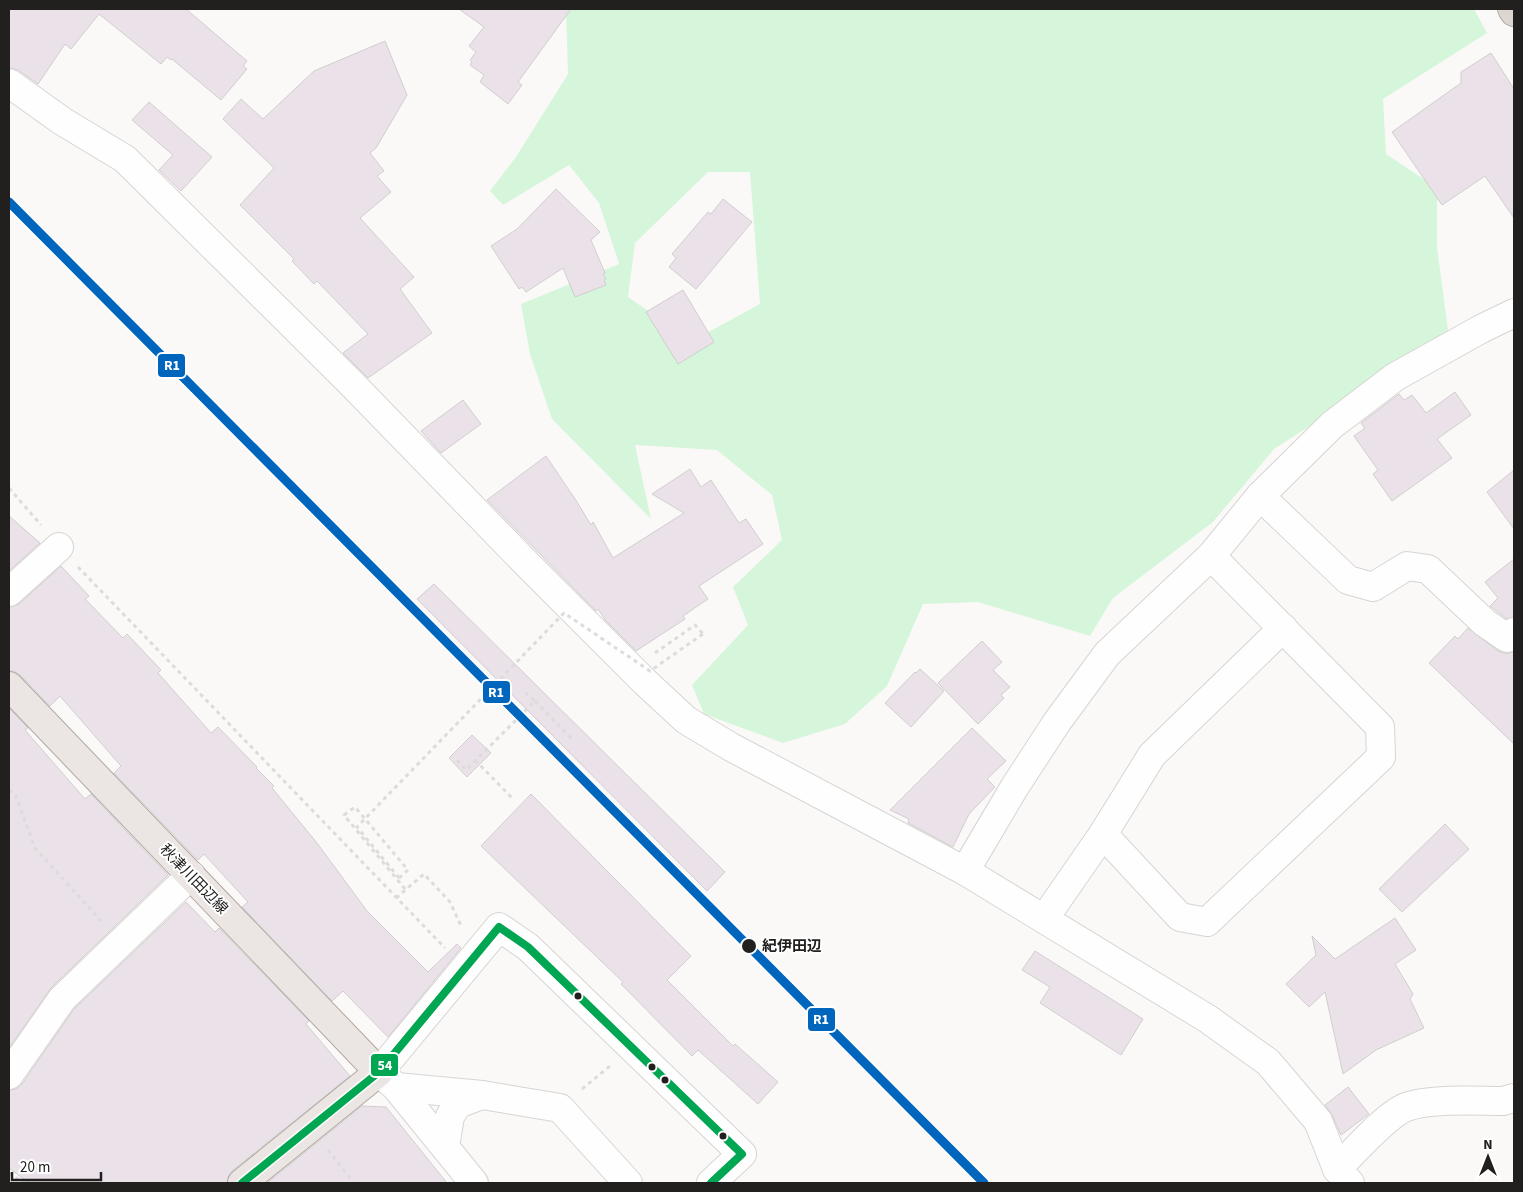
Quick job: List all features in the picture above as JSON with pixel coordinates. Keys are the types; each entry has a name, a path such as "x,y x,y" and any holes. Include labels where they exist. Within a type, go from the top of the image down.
{"main road":[{"name":"秋津川田辺線","path":"9,686 387,1080"},
{"path":"242,1183 310,1128 387,1080"}],"street":[{"path":"9,83 62,121 125,159 350,382 525,562 640,664 686,720 731,747 965,871 1208,1019 1268,1062 1318,1121 1343,1176 1392,1116 1405,1108 1424,1103 1503,1101 1514,1098"},
{"path":"965,871 1014,788 1057,722 1107,654 1211,556 1260,496 1332,425 1395,377 1481,329 1514,313"},
{"path":"1260,496 1348,580 1373,587 1407,566 1428,569 1485,623 1507,638 1514,632"},
{"path":"9,592 59,547"},
{"path":"1103,834 1180,917 1207,922 1381,757 1380,727 1211,556"},
{"path":"1044,919 1103,834 1152,755 1283,628"},
{"path":"9,1075 62,999 191,875"},
{"path":"387,1080 470,962 499,927 528,947 742,1154 711,1183"},
{"path":"387,1080 560,1108 628,1183"},
{"path":"387,1080 474,1183"},
{"path":"445,1147 450,1116 458,1104 482,1095"}],"path":[{"path":"9,488 59,547 396,898 470,962"},
{"path":"405,889 344,815 355,807 408,870 399,878 357,827 564,613 650,671 703,634 695,625 640,664"},
{"path":"526,693 573,740"},
{"path":"457,760 466,770 535,701"},
{"path":"475,760 514,800"},
{"path":"9,790 15,794 35,848 120,942"},
{"path":"396,898 424,874 450,902 470,962"},
{"path":"560,1108 632,1048"},
{"path":"310,1128 354,1183"},
{"path":"9,1173 24,1183"}],"green space":[{"path":"566,9 1474,9 1487,33 1383,99 1386,154 1437,188 1437,247 1449,337 1274,449 1213,522 1113,598 1090,636 978,602 923,604 887,686 845,724 783,743 704,714 692,685 748,625 733,587 782,540 772,495 717,450 635,445 651,519 552,419 530,354 521,304 619,264 599,203 569,165 503,205 490,191 516,157 568,74","holes":["708,172 750,172 760,304 692,341 628,297 635,243"]}],"building":[{"path":"9,9 186,9 247,61 243,66 247,69 221,100 172,59 167,57 161,64 99,14 71,49 65,44 38,84 18,70 9,68"},
{"path":"459,9 571,9 518,82 522,85 508,104 480,82 484,75 470,65 472,62 470,60 476,52 469,46 484,27"},
{"path":"385,41 407,95 376,148 370,153 384,171 377,176 391,192 360,218 414,277 400,289 432,333 368,378 343,353 368,334 317,281 314,284 292,261 294,259 240,205 274,168 223,119 241,99 263,119 314,71"},
{"path":"1491,53 1514,89 1514,218 1485,176 1442,205 1392,132 1461,83 1461,72"},
{"path":"149,102 212,157 181,191 159,170 173,155 132,120"},
{"path":"556,189 600,232 591,240 605,273 603,274 606,279 604,280 606,285 575,297 563,268 526,292 522,287 519,289 491,246 517,229"},
{"path":"723,199 752,222 696,289 669,267 676,258 672,254 708,212 711,214"},
{"path":"683,290 714,342 678,364 646,312"},
{"path":"1455,392 1471,415 1437,439 1452,458 1392,501 1373,474 1378,470 1354,436 1365,428 1361,423 1399,394 1404,400 1412,395 1426,413"},
{"path":"463,400 481,424 441,453 421,431"},
{"path":"546,456 591,525 593,522 613,558 684,513 652,494 690,469 701,487 711,480 739,523 746,519 763,544 699,586 708,599 683,616 685,619 636,651 606,621 598,609 596,611 487,500"},
{"path":"1514,470 1514,529 1487,492"},
{"path":"9,516 40,543 9,571"},
{"path":"1514,559 1514,617 1507,619 1490,606 1498,598 1485,582"},
{"path":"61,566 89,596 85,599 123,638 127,634 161,670 158,673 211,733 218,727 257,767 274,786 272,788 317,843 367,911 428,972 457,944 461,948 388,1037 343,991 332,1001 242,907 248,902 204,854 198,860 114,773 121,766 60,696 50,706 20,675 14,671 9,671 9,607 19,604"},
{"path":"434,584 725,872 707,891 417,599"},
{"path":"1468,628 1498,651 1507,654 1514,651 1514,744 1429,663 1455,636 1458,639"},
{"path":"982,641 1002,662 993,670 1010,687 1001,695 1004,698 978,724 938,683"},
{"path":"920,669 944,691 911,727 885,703"},
{"path":"9,708 28,728 25,730 85,799 91,794 168,875 51,988 9,1048"},
{"path":"972,728 1006,761 987,779 995,787 969,814 953,847 908,823 909,819 890,810"},
{"path":"472,735 491,753 467,777 449,758"},
{"path":"531,794 691,956 667,980 733,1046 735,1044 778,1082 758,1104 698,1050 692,1056 621,984 623,982 481,846"},
{"path":"1445,824 1469,849 1402,912 1379,889"},
{"path":"186,902 215,932 219,928 309,1021 306,1024 350,1076 232,1171 227,1183 29,1183 9,1168 9,1090 16,1089 22,1084 74,1009"},
{"path":"1395,918 1416,950 1395,964 1413,994 1410,999 1424,1028 1376,1050 1343,1074 1325,992 1309,1007 1286,984 1316,955 1312,936 1335,959"},
{"path":"1035,951 1143,1019 1121,1055 1040,1003 1050,987 1022,970"},
{"path":"1348,1087 1369,1114 1341,1135 1325,1105"},
{"path":"362,1106 386,1107 447,1183 267,1183"}],"transit line":[{"name":"R1","path":"9,202 984,1183"},
{"name":"54","path":"242,1183 379,1072 499,927 528,947 742,1154 711,1183"}],"place":[{"name":"紀伊田辺","path":"749,946"}]}
